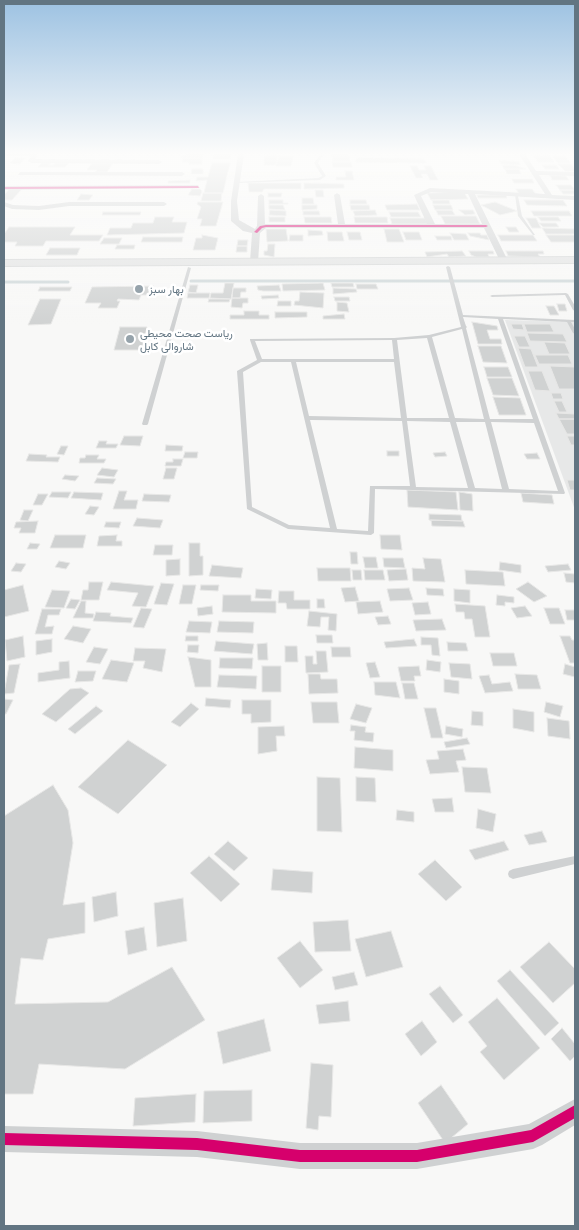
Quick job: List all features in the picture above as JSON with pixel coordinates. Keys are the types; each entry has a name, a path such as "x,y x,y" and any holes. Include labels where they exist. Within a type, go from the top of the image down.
{"main road":[{"path":"4,262 420,264 575,260"},
{"path":"4,268 190,268 371,264"},
{"path":"420,264 452,276 575,266"}],"street":[{"path":"235,211 235,221 246,229 342,226 486,226"},
{"path":"254,262 260,211"},
{"path":"340,211 342,226"},
{"path":"425,211 432,226"},
{"path":"479,211 504,261"},
{"path":"4,1139 197,1144 300,1156 417,1156 532,1136 575,1111"}],"lane":[{"path":"519,211 520,216 534,234"},
{"path":"145,424 190,268"},
{"path":"452,276 506,490"},
{"path":"492,296 566,294 575,310"},
{"path":"462,316 575,322"},
{"path":"397,360 260,362 240,371 249,508 288,527 372,533 372,486 506,490 562,494 500,318"},
{"path":"568,322 575,333"},
{"path":"260,362 252,340 394,339 429,336 465,328"},
{"path":"429,336 472,490"},
{"path":"394,339 413,487"},
{"path":"293,361 334,530"},
{"path":"306,418 536,421"},
{"path":"513,874 575,860"}],"shaded area":[{"path":"505,320 575,322 575,510"}],"building":[{"path":"200,211 220,211 216,226 200,226 202,219 197,219"},
{"path":"270,211 286,211 286,216 269,215"},
{"path":"303,211 319,211 320,215 303,215"},
{"path":"353,211 376,211 377,215 355,216"},
{"path":"437,211 453,211 455,215 438,215"},
{"path":"461,211 474,211 475,214 465,215"},
{"path":"493,211 515,211 500,215"},
{"path":"531,211 569,211 572,216 534,216"},
{"path":"103,212 141,212 140,215 102,215"},
{"path":"389,212 418,212 421,217 391,217"},
{"path":"441,216 476,216 480,224 445,224"},
{"path":"155,217 174,217 172,222 187,222 184,233 107,235 110,228 131,228 133,223 153,223"},
{"path":"269,217 285,217 285,222 269,222"},
{"path":"304,217 331,217 332,223 305,223"},
{"path":"354,217 387,217 388,223 355,223"},
{"path":"538,217 558,217 561,221 541,221"},
{"path":"390,218 425,218 428,224 392,224"},
{"path":"526,218 536,218 541,228 532,228"},
{"path":"539,223 556,223 559,227 543,227"},
{"path":"9,227 75,227 70,235 103,235 99,241 46,241 43,246 15,246 17,242 4,242 4,234"},
{"path":"506,227 516,227 519,232 509,232"},
{"path":"542,228 575,229 575,234 546,234"},
{"path":"266,229 286,229 288,241 267,242"},
{"path":"384,229 399,229 404,242 387,242"},
{"path":"308,230 322,231 323,235 308,236"},
{"path":"327,232 342,232 344,241 328,241"},
{"path":"347,232 360,232 362,240 349,240"},
{"path":"403,232 419,232 422,240 406,240"},
{"path":"450,233 466,234 469,240 454,240"},
{"path":"468,233 487,235 489,240 470,236"},
{"path":"202,235 218,238 215,250 193,250 196,238 202,238"},
{"path":"290,235 303,235 303,241 289,241"},
{"path":"498,235 533,235 537,241 501,241"},
{"path":"546,235 575,235 575,242 551,242"},
{"path":"435,236 451,236 452,240 437,240"},
{"path":"143,237 183,237 182,242 141,242"},
{"path":"104,238 122,238 119,244 100,244"},
{"path":"238,240 248,240 247,246 237,246"},
{"path":"268,244 275,244 274,257 264,255"},
{"path":"117,245 135,245 134,249 115,249"},
{"path":"237,246 247,246 247,252 236,252"},
{"path":"50,248 80,248 77,255 46,255"},
{"path":"462,251 466,256 449,257 447,254 427,257 425,252"},
{"path":"469,251 493,251 494,254 488,254 489,257 476,257 471,255"},
{"path":"506,251 543,251 544,254 538,254 540,257 508,256"},
{"path":"225,283 234,283 231,299 210,298 211,293 223,293"},
{"path":"323,283 325,290 283,291 282,284"},
{"path":"331,283 353,283 354,287 332,287"},
{"path":"356,284 376,284 378,289 357,289"},
{"path":"190,285 198,285 196,293 188,292"},
{"path":"279,285 281,291 258,290 257,286"},
{"path":"153,286 151,295 141,295 139,300 118,299 117,301 120,301 117,308 98,308 101,303 85,303 92,287"},
{"path":"40,287 72,287 70,291 38,291"},
{"path":"233,288 246,288 246,292 241,292 240,298 232,298"},
{"path":"333,288 356,289 357,292 333,294"},
{"path":"300,292 324,293 323,308 294,305 295,301 299,301"},
{"path":"188,293 210,293 209,298 187,298"},
{"path":"278,295 279,298 262,299 261,296"},
{"path":"334,297 349,297 350,301 335,301"},
{"path":"232,298 248,298 248,303 243,303 242,308 231,307"},
{"path":"40,299 61,299 51,324 28,325"},
{"path":"209,299 230,299 229,302 208,302"},
{"path":"278,301 291,301 291,306 277,306"},
{"path":"337,302 347,303 349,312 337,311"},
{"path":"557,304 565,304 567,311 559,311"},
{"path":"546,306 554,306 559,315 550,315"},
{"path":"244,311 259,311 259,315 269,315 269,319 230,319 230,315 244,315"},
{"path":"275,312 307,312 307,317 275,318"},
{"path":"344,314 345,319 323,319 323,316"},
{"path":"472,322 497,326 498,330 487,330 490,339 501,339 502,344 478,344"},
{"path":"511,324 522,324 524,330 513,329"},
{"path":"524,324 550,324 554,332 527,332"},
{"path":"120,327 147,327 142,350 114,350"},
{"path":"527,333 563,334 567,342 530,341"},
{"path":"514,336 525,336 530,347 519,347"},
{"path":"544,342 565,343 570,354 549,354"},
{"path":"478,346 501,346 507,363 483,362"},
{"path":"518,348 531,349 538,367 525,367"},
{"path":"535,355 568,355 572,364 539,364"},
{"path":"550,366 575,367 575,389 559,389"},
{"path":"484,367 508,367 512,377 487,377"},
{"path":"528,371 542,371 550,391 535,390"},
{"path":"487,378 512,378 519,396 493,395"},
{"path":"551,393 561,393 563,399 553,399"},
{"path":"493,397 520,398 526,415 499,415"},
{"path":"554,401 562,401 567,412 559,412"},
{"path":"556,413 575,414 575,419 559,419"},
{"path":"559,419 575,419 575,434 567,434"},
{"path":"124,436 143,436 140,446 120,445"},
{"path":"567,436 575,436 575,445 571,445"},
{"path":"99,441 107,441 106,444 118,444 116,448 96,448"},
{"path":"166,445 183,446 182,451 165,451"},
{"path":"61,446 68,446 64,455 57,454"},
{"path":"387,451 399,451 399,456 387,456"},
{"path":"185,452 198,452 197,458 183,458"},
{"path":"445,452 447,456 435,457 433,453"},
{"path":"537,453 540,459 527,459 524,454"},
{"path":"29,454 60,457 58,462 26,461"},
{"path":"86,455 99,455 97,459 106,459 104,463 79,463 80,458 85,458"},
{"path":"173,459 183,459 181,466 165,466 166,462 173,462"},
{"path":"102,468 118,470 114,477 97,475"},
{"path":"166,468 177,468 174,479 163,479"},
{"path":"65,475 79,476 75,481 62,479"},
{"path":"97,478 116,479 113,484 94,483"},
{"path":"567,480 575,480 575,490 570,490"},
{"path":"407,490 456,492 458,510 408,507"},
{"path":"119,491 127,491 124,500 138,500 136,509 113,509"},
{"path":"52,492 71,492 68,498 49,497"},
{"path":"74,492 103,493 101,500 71,498"},
{"path":"459,492 472,494 473,511 460,510"},
{"path":"521,493 552,495 554,504 523,502"},
{"path":"38,494 48,494 42,505 33,505"},
{"path":"144,494 171,495 169,502 142,501"},
{"path":"90,506 99,507 94,515 85,514"},
{"path":"24,510 33,510 28,521 20,520"},
{"path":"429,514 461,515 462,521 429,520"},
{"path":"137,518 163,520 160,528 133,526"},
{"path":"431,520 463,521 465,527 432,526"},
{"path":"38,521 35,533 19,533 21,528 14,528 16,522"},
{"path":"106,522 121,522 119,528 104,527"},
{"path":"55,535 86,535 83,548 50,548"},
{"path":"117,535 116,541 122,541 122,546 97,546 99,536"},
{"path":"380,535 400,535 402,550 381,549"},
{"path":"30,543 40,544 37,549 27,549"},
{"path":"189,543 200,543 200,556 203,556 203,575 189,576"},
{"path":"155,545 173,545 172,555 153,555"},
{"path":"350,552 357,552 358,564 351,564"},
{"path":"363,557 376,557 378,568 365,568"},
{"path":"383,558 403,558 405,568 384,567"},
{"path":"423,558 441,559 445,582 413,581 412,568 425,569"},
{"path":"180,559 180,575 166,576 166,560"},
{"path":"59,561 70,563 66,569 55,567"},
{"path":"500,562 521,565 521,573 499,570"},
{"path":"16,563 26,564 21,572 11,571"},
{"path":"568,564 571,570 548,572 545,566"},
{"path":"212,565 243,568 241,578 209,576"},
{"path":"317,568 350,568 351,581 318,581"},
{"path":"406,569 408,580 389,581 387,570"},
{"path":"352,570 361,570 362,580 353,580"},
{"path":"364,570 383,570 385,580 365,580"},
{"path":"465,570 503,572 505,586 466,584"},
{"path":"564,573 575,574 575,583 566,582"},
{"path":"89,582 103,582 99,600 81,600 83,590 88,590"},
{"path":"111,582 154,586 146,607 132,606 138,593 107,590"},
{"path":"528,582 547,596 534,602 516,589"},
{"path":"161,583 174,584 167,605 154,604"},
{"path":"23,585 29,611 4,617 4,590"},
{"path":"183,585 196,585 192,604 179,604"},
{"path":"201,585 219,585 218,591 200,590"},
{"path":"355,587 359,601 345,602 341,588"},
{"path":"409,588 413,600 390,601 387,589"},
{"path":"426,588 443,589 444,596 427,595"},
{"path":"256,589 272,590 271,599 255,598"},
{"path":"454,589 470,590 470,603 454,601"},
{"path":"52,590 70,591 64,608 45,607"},
{"path":"279,591 294,591 294,600 310,600 310,609 287,609 286,603 278,603"},
{"path":"223,595 251,595 251,601 276,601 276,613 222,612"},
{"path":"497,595 514,597 514,603 505,602 505,606 496,605"},
{"path":"71,599 80,600 75,609 66,608"},
{"path":"317,599 324,599 325,608 317,608"},
{"path":"81,601 86,601 85,613 94,614 93,618 73,618"},
{"path":"380,601 383,612 358,614 356,602"},
{"path":"428,602 431,614 415,615 412,603"},
{"path":"455,604 485,606 490,637 475,637 472,619 465,619 464,612 456,612"},
{"path":"212,606 213,614 198,616 197,608"},
{"path":"525,606 532,616 517,618 511,608"},
{"path":"141,608 152,609 144,628 133,627"},
{"path":"544,608 559,608 565,624 550,624"},
{"path":"42,609 61,609 59,615 48,615 45,627 54,626 52,634 35,634"},
{"path":"565,610 575,610 575,620 567,620"},
{"path":"309,611 337,614 336,631 328,630 329,617 321,617 320,627 307,626"},
{"path":"96,612 111,613 110,616 133,618 131,623 93,621"},
{"path":"388,616 391,624 378,625 375,617"},
{"path":"442,619 446,630 416,631 413,620"},
{"path":"189,621 212,622 210,633 186,632"},
{"path":"219,621 254,622 253,633 217,632"},
{"path":"73,626 91,629 83,643 64,639"},
{"path":"316,635 332,635 333,643 317,643"},
{"path":"23,636 25,657 7,661 5,640"},
{"path":"186,636 198,636 198,641 185,641"},
{"path":"560,636 570,636 572,640 575,640 575,663 570,663"},
{"path":"421,637 438,638 440,656 432,655 431,645 421,645"},
{"path":"52,639 52,652 36,655 36,641"},
{"path":"414,639 417,646 386,648 384,642"},
{"path":"216,641 254,644 252,654 214,651"},
{"path":"447,642 466,643 468,651 448,651"},
{"path":"267,643 268,660 258,660 257,644"},
{"path":"188,645 199,645 198,653 187,652"},
{"path":"285,646 297,646 298,662 285,662"},
{"path":"94,647 108,649 100,664 86,662"},
{"path":"331,647 350,647 351,657 332,657"},
{"path":"135,648 166,649 162,672 143,668 145,661 133,661"},
{"path":"316,651 326,651 328,672 306,673 305,656 313,656 313,664 317,664"},
{"path":"490,653 514,653 517,666 493,666"},
{"path":"188,657 211,660 211,687 195,687"},
{"path":"220,658 253,658 252,669 219,668"},
{"path":"111,660 134,663 127,682 102,679"},
{"path":"427,660 441,662 440,672 426,670"},
{"path":"69,661 70,678 38,682 38,673 59,670 59,662"},
{"path":"375,662 380,677 370,678 366,663"},
{"path":"449,663 470,664 472,679 451,677"},
{"path":"20,664 14,693 4,694 9,665"},
{"path":"565,664 575,667 575,677 563,674"},
{"path":"262,666 281,666 281,692 262,692"},
{"path":"419,666 421,676 414,676 415,681 401,681 398,667"},
{"path":"78,671 96,671 93,681 75,682"},
{"path":"308,674 320,674 321,679 337,679 338,693 309,694"},
{"path":"515,674 537,675 541,689 518,689"},
{"path":"219,675 257,676 256,689 217,687"},
{"path":"489,675 492,684 510,682 513,691 485,693 479,676"},
{"path":"444,679 459,681 459,694 444,692"},
{"path":"374,682 396,682 400,698 375,695"},
{"path":"402,683 414,683 418,699 405,699"},
{"path":"81,688 89,693 56,722 42,714 70,689"},
{"path":"206,698 231,700 230,708 205,706"},
{"path":"4,699 13,700 6,714 4,714"},
{"path":"242,700 271,700 271,722 251,723 251,714 242,714"},
{"path":"311,702 337,702 339,723 313,723"},
{"path":"546,702 563,706 560,717 544,712"},
{"path":"191,703 199,709 180,727 171,722"},
{"path":"356,704 372,708 366,723 350,719"},
{"path":"96,706 103,711 75,734 68,729"},
{"path":"424,708 436,708 443,738 431,738"},
{"path":"513,709 534,712 534,732 513,728"},
{"path":"472,711 483,712 483,726 471,725"},
{"path":"547,718 569,721 570,739 548,736"},
{"path":"351,725 366,727 365,732 374,733 373,742 354,740 355,731 350,731"},
{"path":"284,726 285,736 276,736 277,751 258,754 258,727"},
{"path":"446,726 463,729 462,737 445,734"},
{"path":"467,738 470,744 446,748 444,742"},
{"path":"128,740 167,765 118,814 78,787"},
{"path":"355,747 393,750 393,771 354,768"},
{"path":"463,749 466,760 456,761 459,772 430,774 426,760 439,759 437,751"},
{"path":"462,767 487,768 491,793 465,792"},
{"path":"317,777 340,778 342,832 317,831"},
{"path":"356,777 375,778 376,802 356,801"},
{"path":"53,785 68,810 73,843 63,905 85,902 85,933 48,939 43,960 21,958 15,1004 108,1002 172,967 205,1020 125,1069 39,1064 33,1094 4,1094 4,816"},
{"path":"452,798 454,812 435,812 432,799"},
{"path":"478,809 496,814 493,832 476,828"},
{"path":"397,810 414,812 414,822 396,820"},
{"path":"542,831 547,842 529,845 524,835"},
{"path":"228,841 248,858 234,871 214,854"},
{"path":"504,841 509,850 475,860 469,850"},
{"path":"209,856 240,884 221,902 190,873"},
{"path":"435,860 462,887 446,901 418,874"},
{"path":"273,869 313,872 312,893 271,890"},
{"path":"116,892 118,916 94,922 92,897"},
{"path":"183,898 187,941 157,947 154,903"},
{"path":"348,920 351,951 315,952 313,922"},
{"path":"144,927 147,950 128,955 125,931"},
{"path":"391,931 403,967 366,977 355,939"},
{"path":"300,941 323,970 300,988 277,958"},
{"path":"549,942 575,969 575,983 553,1003 520,967"},
{"path":"510,970 559,1023 545,1036 497,981"},
{"path":"354,972 358,985 335,990 332,977"},
{"path":"440,986 463,1015 453,1023 429,994"},
{"path":"497,998 540,1048 504,1080 480,1052 487,1046 468,1022"},
{"path":"348,1001 350,1021 319,1024 316,1005"},
{"path":"264,1019 271,1051 223,1064 217,1032"},
{"path":"422,1021 437,1042 421,1056 405,1034"},
{"path":"562,1028 575,1044 575,1056 570,1061 551,1039"},
{"path":"311,1063 333,1065 331,1117 319,1116 318,1130 306,1128"},
{"path":"441,1085 468,1124 445,1143 418,1103"},
{"path":"252,1090 252,1121 203,1123 204,1091"},
{"path":"196,1094 195,1122 133,1126 135,1098"}],"waterway":[{"path":"191,281 575,281"},
{"path":"4,282 68,282"}],"cycle path":[{"path":"256,232 261,227 266,226 486,226"},
{"path":"4,1139 197,1144 300,1156 417,1156 533,1136 575,1111"}],"place":[{"name":"بهار سبز","path":"139,289"},
{"name":"ریاست صحت محیطی شاروالی کابل","path":"130,339"}]}
